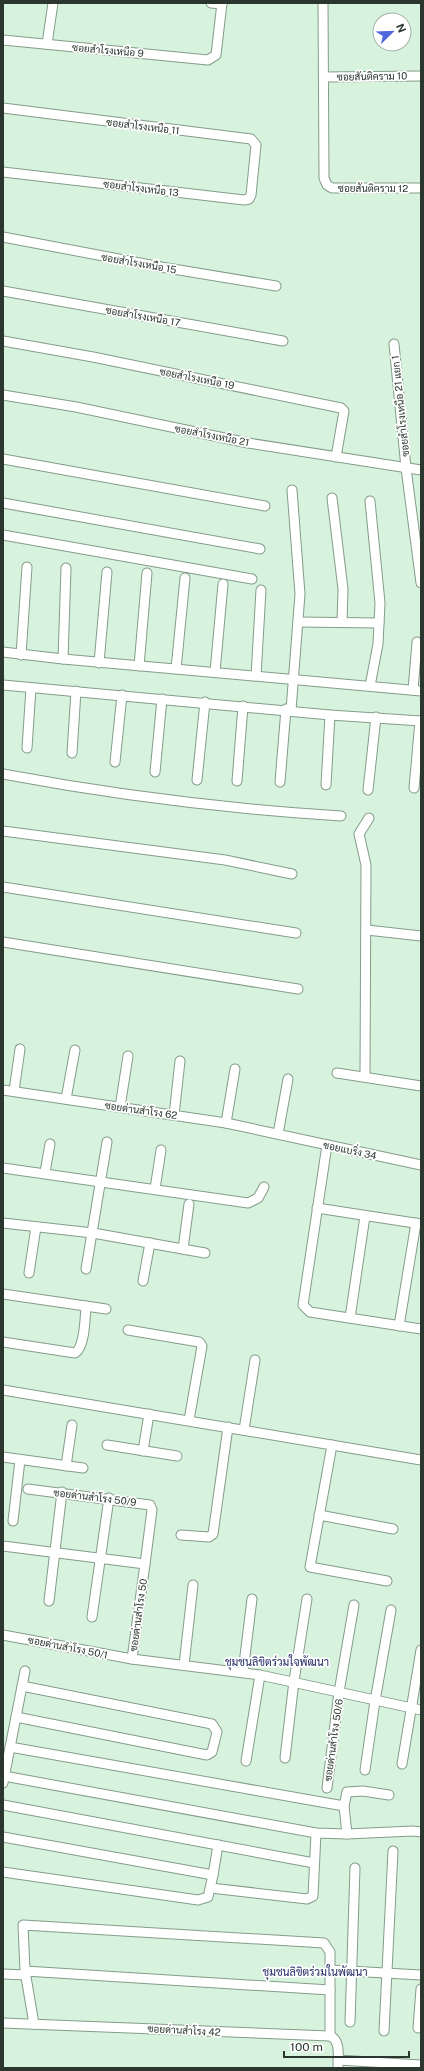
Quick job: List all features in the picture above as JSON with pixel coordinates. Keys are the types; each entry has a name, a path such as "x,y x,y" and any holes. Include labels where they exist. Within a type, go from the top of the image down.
{"street":[{"path":"47,44 53,3"},
{"path":"211,3 222,4"},
{"path":"323,3 324,77"},
{"name":"ซอยสำโรงเหนือ 9","path":"3,40 208,60 216,55 222,4"},
{"name":"ซอยสันติคราม 10","path":"324,77 421,76"},
{"name":"ซอยสันติคราม 12","path":"324,77 324,178 326,185 332,188 421,188"},
{"name":"ซอยสำโรงเหนือ 11","path":"3,108 251,139 256,145 254,170"},
{"name":"ซอยสำโรงเหนือ 13","path":"3,172 244,200 249,199 251,194 254,170"},
{"name":"ซอยสำโรงเหนือ 15","path":"3,237 161,267 276,286"},
{"name":"ซอยสำโรงเหนือ 17","path":"3,291 284,341"},
{"name":"ซอยสำโรงเหนือ 19","path":"3,341 93,357 341,408 344,411 336,457"},
{"name":"ซอยสำโรงเหนือ 21 แยก 1","path":"394,344 406,468 421,583"},
{"name":"ซอยสำโรงเหนือ 21","path":"3,395 76,407 248,443 421,470"},
{"path":"3,459 265,506"},
{"path":"280,782 293,679 300,594 292,490"},
{"path":"332,498 343,589 342,622"},
{"path":"370,501 380,603 378,644 370,686"},
{"path":"3,503 260,549"},
{"path":"3,535 252,579"},
{"path":"21,654 27,567"},
{"path":"63,659 66,568"},
{"path":"99,662 107,572"},
{"path":"139,666 147,572"},
{"path":"176,669 185,578"},
{"path":"215,672 224,584"},
{"path":"256,676 261,590"},
{"path":"298,622 379,623"},
{"path":"3,652 63,659 417,691 417,642"},
{"path":"3,685 205,702 330,715 421,721 414,788"},
{"path":"27,748 31,688"},
{"path":"72,753 76,691"},
{"path":"115,762 122,695"},
{"path":"155,772 162,699"},
{"path":"197,780 205,702"},
{"path":"237,781 243,706"},
{"path":"326,785 330,715"},
{"path":"368,790 376,717"},
{"path":"3,774 74,787 265,811 342,816"},
{"path":"365,1076 367,930 366,865 359,834 369,818"},
{"path":"3,832 225,860 292,874"},
{"path":"3,886 296,933"},
{"path":"367,930 421,936"},
{"path":"3,942 298,989"},
{"path":"14,1091 20,1049"},
{"path":"66,1099 75,1050"},
{"path":"120,1107 128,1056"},
{"path":"174,1115 180,1062"},
{"path":"226,1124 235,1068"},
{"path":"337,1073 365,1076 421,1086"},
{"path":"278,1134 288,1079"},
{"name":"ซอยด่านสำโรง 62","path":"3,1090 174,1115 278,1134"},
{"name":"ซอยแบริ่ง 34","path":"278,1134 421,1165"},
{"path":"86,1269 107,1142"},
{"path":"45,1172 50,1144"},
{"path":"327,1145 303,1305 310,1312 421,1329"},
{"path":"155,1189 161,1150"},
{"path":"3,1168 45,1172 101,1182 248,1203 258,1198 264,1187"},
{"path":"183,1249 189,1204"},
{"path":"317,1208 419,1223 399,1326"},
{"path":"350,1318 365,1216"},
{"path":"3,1223 92,1233 205,1253"},
{"path":"29,1273 36,1227"},
{"path":"143,1281 150,1243"},
{"path":"3,1294 106,1309"},
{"path":"3,1342 75,1353 80,1349 82,1342 86,1306"},
{"path":"128,1330 199,1342 202,1346 189,1420"},
{"path":"244,1430 255,1360"},
{"path":"3,1390 421,1460"},
{"path":"143,1451 149,1414"},
{"path":"66,1466 72,1425"},
{"path":"181,1535 209,1537 213,1534 228,1427"},
{"path":"107,1445 177,1456"},
{"path":"332,1445 310,1567 387,1581"},
{"path":"3,1457 83,1468"},
{"path":"13,1521 20,1460"},
{"name":"ซอยด่านสำโรง 50/9","path":"28,1489 147,1503 151,1507 145,1564"},
{"path":"49,1601 62,1492"},
{"path":"92,1617 109,1498"},
{"path":"320,1515 393,1529"},
{"name":"ซอยด่านสำโรง 50","path":"3,1546 145,1564 132,1659 243,1672 294,1681 375,1701 416,1709"},
{"path":"184,1665 193,1585"},
{"path":"243,1672 252,1598"},
{"path":"285,1758 294,1681 307,1600"},
{"name":"ซอยด่านสำโรง 50/6","path":"327,1788 339,1692 354,1605"},
{"path":"365,1770 375,1701 392,1610"},
{"name":"ซอยด่านสำโรง 50/1","path":"3,1635 132,1659"},
{"path":"402,1764 416,1709 421,1650"},
{"path":"25,1671 4,1780 316,1833 347,1834 413,1831 421,1832"},
{"path":"246,1761 260,1675"},
{"path":"16,1717 207,1756 212,1752 217,1732 212,1724 22,1686"},
{"path":"10,1747 344,1806"},
{"path":"347,1834 344,1806 345,1797 349,1792 363,1791 389,1795"},
{"path":"3,1805 314,1863"},
{"path":"211,1888 307,1899 313,1896 316,1833"},
{"path":"3,1837 212,1875"},
{"path":"3,1872 198,1900 206,1899 211,1888 218,1845"},
{"path":"384,2031 393,1851"},
{"path":"350,2022 355,1868"},
{"path":"34,2024 25,1973 23,1925 324,1943 330,1952 330,2036 336,2040 338,2064 389,2066 421,2064"},
{"path":"331,1970 421,1975"},
{"path":"3,1974 25,1973 330,1990"},
{"path":"418,2028 421,1989"},
{"name":"ซอยด่านสำโรง 42","path":"3,2023 330,2036"}],"district":[{"name":"ชุมชนลิขิตร่วมใจพัฒนา","path":"277,1662"},
{"name":"ชุมชนลิขิตร่วมในพัฒนา","path":"315,1972"}]}
